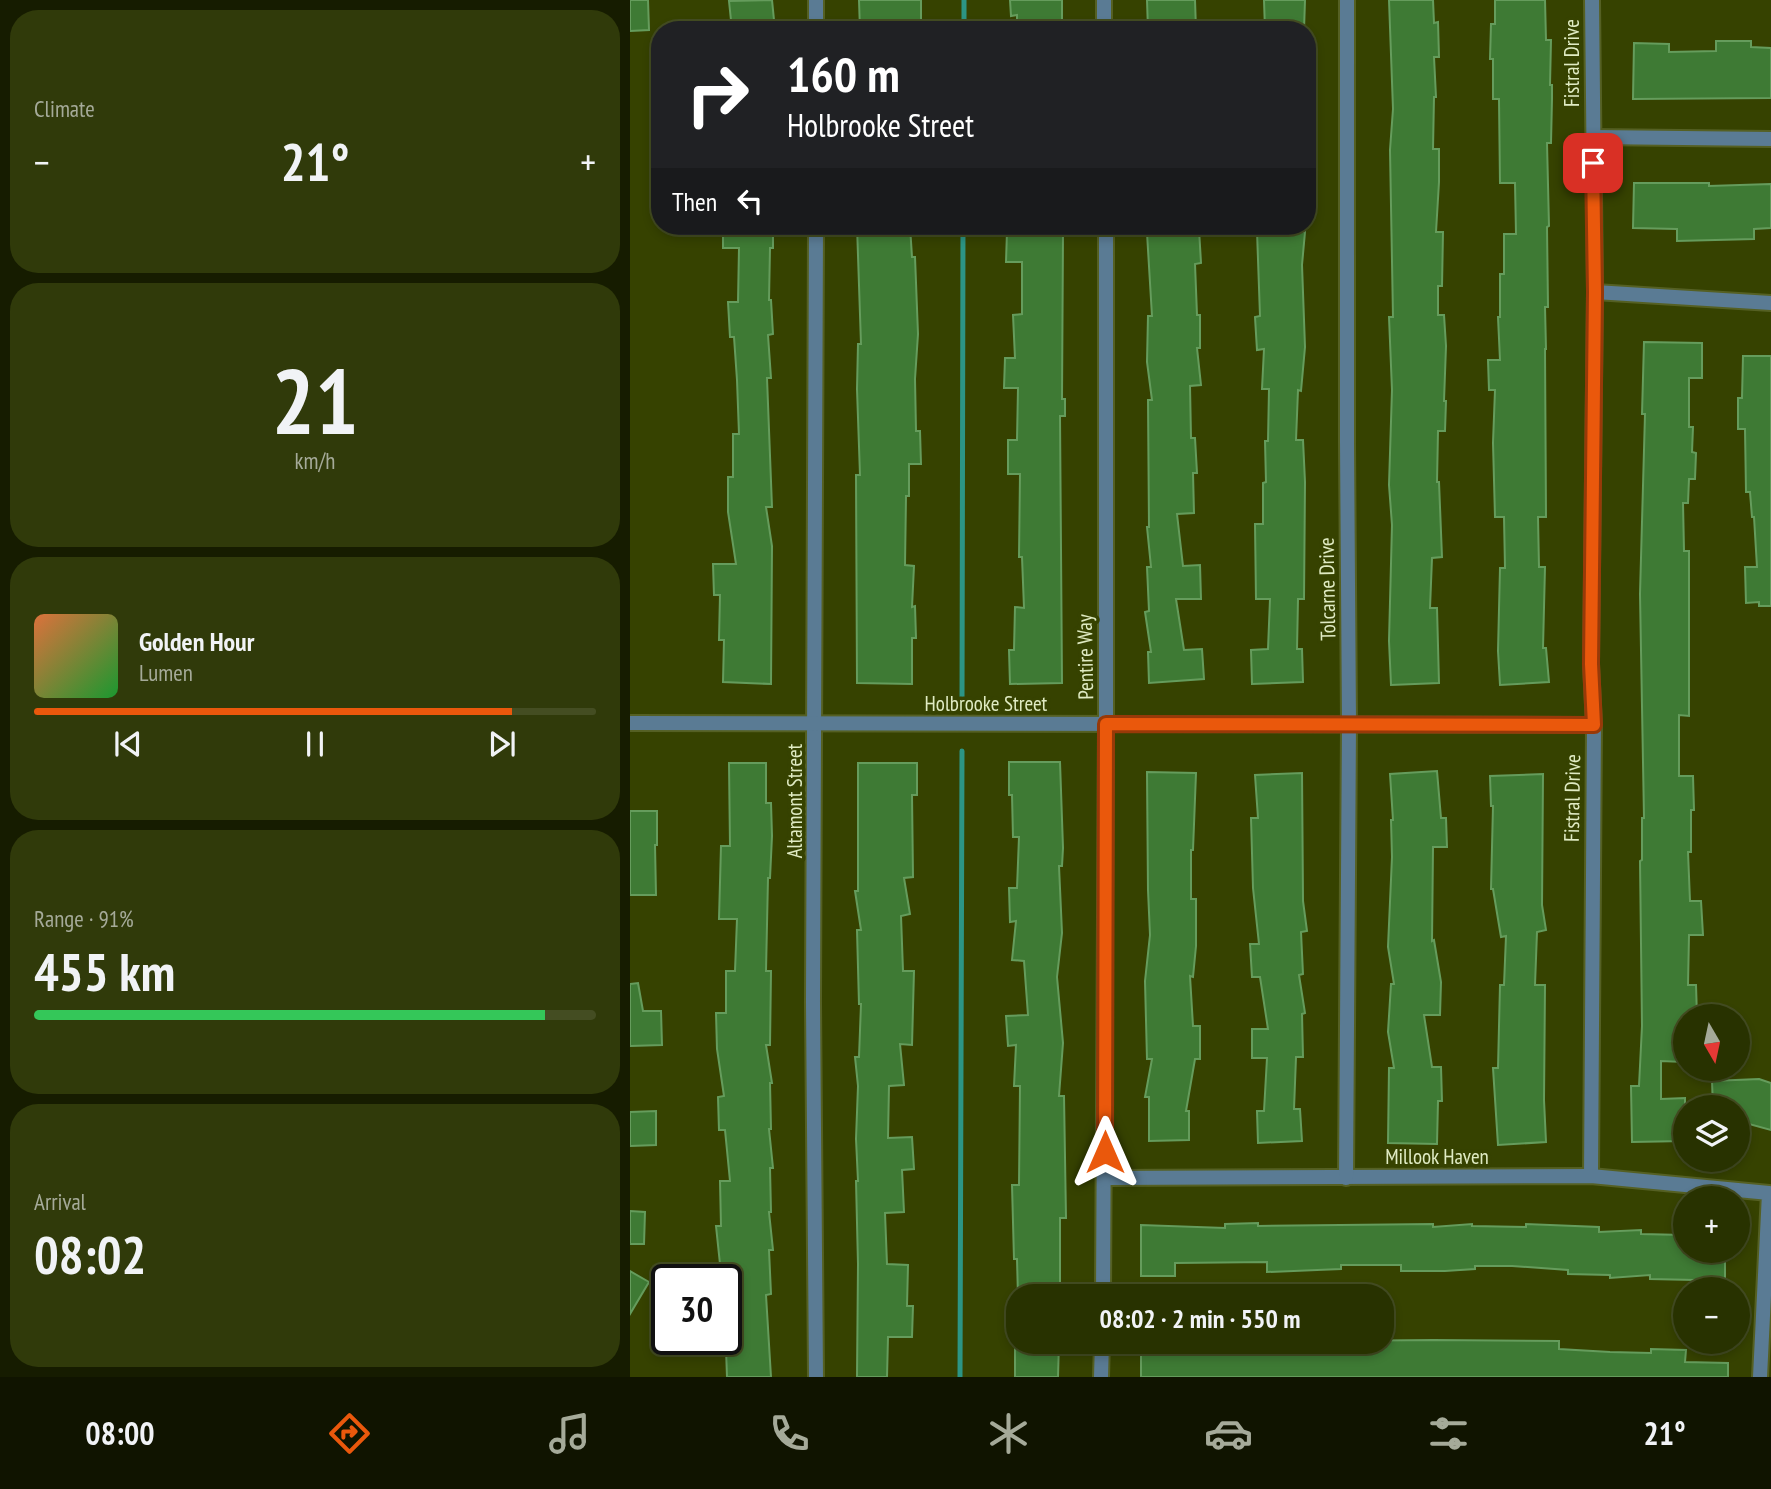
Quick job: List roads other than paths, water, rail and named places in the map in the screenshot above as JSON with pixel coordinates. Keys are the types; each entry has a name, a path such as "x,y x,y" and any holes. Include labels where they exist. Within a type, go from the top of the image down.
{"street":[{"path":"816,0 816,21"},
{"path":"1104,0 1104,21"},
{"name":"Tolcarne Drive","path":"1346,1178 1349,724 1347,0"},
{"name":"Fistral Drive","path":"1591,1176 1594,725 1591,650 1595,292 1592,0"},
{"path":"1592,137 1771,139"},
{"name":"Altamont Street","path":"816,235 813,1016 816,1377"},
{"name":"Pentire Way","path":"1103,1284 1106,235"},
{"path":"1595,292 1771,303"},
{"name":"Holbrooke Street","path":"630,723 1594,725"},
{"name":"Millook Haven","path":"1105,1178 1591,1176 1769,1193"},
{"path":"1760,1377 1769,1193"},
{"path":"1101,1377 1102,1354"}],"waterway":[{"path":"964,0 964,21"},
{"path":"962,701 963,235"},
{"path":"960,1377 962,751"}]}
